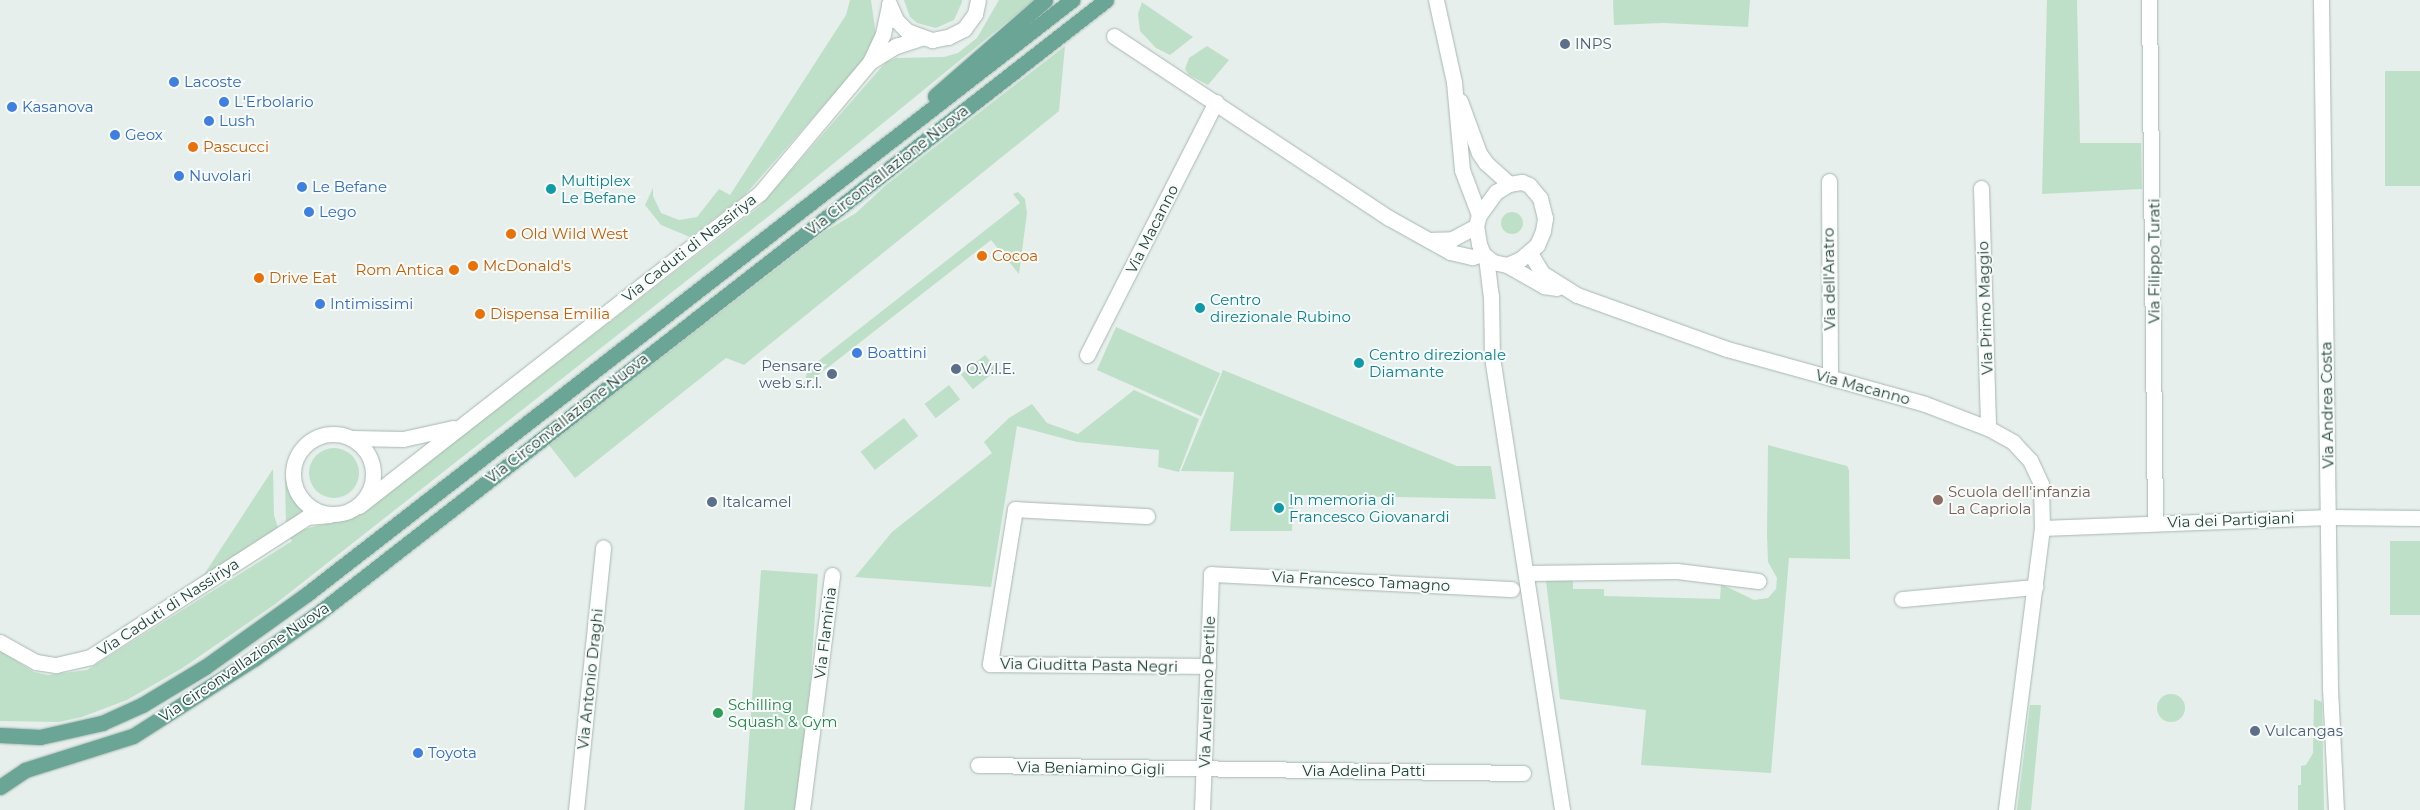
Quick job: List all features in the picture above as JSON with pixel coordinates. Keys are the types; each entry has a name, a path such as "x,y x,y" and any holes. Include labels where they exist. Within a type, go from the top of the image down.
{"main road":[{"path":"845,177 1008,29 1045,0"},
{"name":"Via Circonvallazione Nuova","path":"0,734 40,737 102,723 142,705 205,667 315,588 1072,0"},
{"name":"Via Circonvallazione Nuova","path":"0,787 24,770 133,736 175,712 316,615 1106,0"}],"street":[{"path":"889,3 896,20 907,31 920,38 948,38 964,28 975,14 978,0"},
{"path":"1436,0 1454,82 1479,153 1486,164 1509,184"},
{"name":"Via Filippo Turati","path":"2149,0 2155,523"},
{"name":"Via Andrea Costa","path":"2321,0 2330,688 2336,810"},
{"name":"Via Caduti di Nassiriya","path":"0,642 36,662 56,665 90,657 307,518 346,513 359,506 459,426 760,193 870,62 883,34 889,3"},
{"path":"1114,36 1389,218 1427,240 1462,256 1484,255 1506,265"},
{"name":"Via Caduti di Nassiriya","path":"870,62 896,46 920,38"},
{"path":"1454,82 1462,170 1478,221 1491,295 1492,357 1527,573 1562,810"},
{"name":"Via Macanno","path":"1087,355 1216,102"},
{"name":"Via dell'Aratro","path":"1829,181 1830,378"},
{"path":"1427,240 1452,239 1478,221 1496,192 1509,184 1529,184 1540,198 1545,218 1543,231 1530,252 1506,265 1491,295"},
{"name":"Via Primo Maggio","path":"1980,188 1988,428"},
{"name":"Via Macanno","path":"1530,252 1542,273 1563,289"},
{"name":"Via Macanno","path":"1506,265 1544,286 1563,289 1691,338 1925,404 1988,428 2013,442 2030,460 2041,484 2042,528 2006,810"},
{"name":"Via Caduti di Nassiriya","path":"330,514 314,510 300,497 294,482 294,464 304,447 316,438 336,434 352,438 403,439 459,426"},
{"path":"352,438 366,451 374,469 371,489 359,506"},
{"name":"Via Giuditta Pasta Negri","path":"1147,516 1015,509 990,664 1208,666"},
{"name":"Via dei Partigiani","path":"2042,528 2329,517 2420,518"},
{"name":"Via Antonio Draghi","path":"576,810 603,547"},
{"path":"1527,573 1677,571 1758,581"},
{"name":"Via Aureliano Pertile","path":"1202,810 1211,574"},
{"name":"Via Francesco Tamagno","path":"1211,574 1512,589"},
{"name":"Via Flaminia","path":"802,810 832,575"},
{"path":"1902,598 2035,587"},
{"name":"Via Beniamino Gigli","path":"978,765 1204,770"},
{"name":"Via Adelina Patti","path":"1204,770 1523,773"}],"green space":[{"path":"850,0 871,0 876,35 868,55 744,196 690,237 661,225 645,205 653,188 653,196 661,213 679,220 697,217 719,189 730,195 846,15"},
{"path":"904,0 962,0 962,2 954,20 936,28 917,23 910,17"},
{"path":"999,0 1034,0 774,212 274,605 181,669 127,700 82,717 59,722 0,721 0,651 34,672 48,675 87,670 292,541 290,536 301,530 351,517 370,507 759,207 886,62 896,58 944,57 958,53 977,38"},
{"path":"1613,0 1750,0 1748,27 1663,23 1614,25"},
{"path":"2047,0 2077,0 2080,143 2141,143 2142,189 2042,194"},
{"path":"1142,2 1193,37 1170,55 1156,48 1140,31 1138,14"},
{"path":"1065,46 1059,111 744,365 726,358 575,478 549,445 824,232 856,213 886,185"},
{"path":"1207,46 1229,60 1208,85 1189,75 1185,69 1189,58"},
{"path":"2385,71 2420,71 2420,186 2385,186"},
{"path":"1018,192 1025,199 1027,213 1019,274 991,240 803,387 808,369 1020,203 1013,194"},
{"path":"1512,212 1522,219 1523,223 1516,233 1512,234 1502,227 1501,223 1508,213"},
{"path":"1116,327 1220,373 1201,416 1097,370"},
{"path":"985,355 997,370 973,389 961,375"},
{"path":"1223,370 1457,466 1491,466 1496,499 1294,495 1292,531 1230,531 1234,472 1181,471"},
{"path":"949,385 960,399 936,418 925,404"},
{"path":"1134,390 1199,419 1179,472 1158,467 1159,450 1077,442 1017,426 991,587 855,577 892,532 992,453 984,442 1009,418 1032,404 1047,423 1078,434"},
{"path":"904,418 918,436 875,470 861,452"},
{"path":"1768,445 1847,466 1849,470 1850,559 1789,558 1771,773 1641,765 1646,710 1560,699 1546,581 1573,581 1573,589 1604,589 1604,596 1720,599 1721,584 1754,600 1768,598 1776,589 1777,578 1768,562"},
{"path":"334,448 344,450 352,455 357,463 359,473 357,483 352,491 344,496 334,498 324,496 316,491 311,483 309,473 311,463 316,455 324,450"},
{"path":"273,469 274,515 278,528 203,576"},
{"path":"285,478 293,498 304,510 286,523"},
{"path":"2390,541 2420,541 2420,615 2390,615"},
{"path":"761,570 818,574 801,810 744,810"},
{"path":"2171,694 2181,698 2185,708 2181,718 2171,722 2161,718 2157,708 2161,698"},
{"path":"2314,699 2322,702 2324,810 2298,810 2298,785 2301,785 2301,766 2306,765 2313,753"},
{"path":"2030,705 2041,705 2031,810 2017,810"}],"place":[{"name":"INPS","path":"1565,44"},
{"name":"Lacoste","path":"174,82"},
{"name":"L'Erbolario","path":"224,102"},
{"name":"Kasanova","path":"12,107"},
{"name":"Lush","path":"209,121"},
{"name":"Geox","path":"115,135"},
{"name":"Pascucci","path":"193,147"},
{"name":"Nuvolari","path":"179,176"},
{"name":"Le Befane","path":"302,187"},
{"name":"Multiplex Le Befane","path":"551,189"},
{"name":"Lego","path":"309,212"},
{"name":"Old Wild West","path":"511,234"},
{"name":"Cocoa","path":"982,256"},
{"name":"McDonald's","path":"473,266"},
{"name":"Rom Antica","path":"454,270"},
{"name":"Drive Eat","path":"259,278"},
{"name":"Intimissimi","path":"320,304"},
{"name":"Centro direzionale Rubino","path":"1200,308"},
{"name":"Dispensa Emilia","path":"480,314"},
{"name":"Boattini","path":"857,353"},
{"name":"Centro direzionale Diamante","path":"1359,363"},
{"name":"O.V.I.E.","path":"956,369"},
{"name":"Pensare web s.r.l.","path":"832,374"},
{"name":"Scuola dell'infanzia La Capriola","path":"1938,500"},
{"name":"Italcamel","path":"712,502"},
{"name":"In memoria di Francesco Giovanardi","path":"1279,508"},
{"name":"Schilling Squash & Gym","path":"718,713"},
{"name":"Vulcangas","path":"2255,731"},
{"name":"Toyota","path":"418,753"}]}
